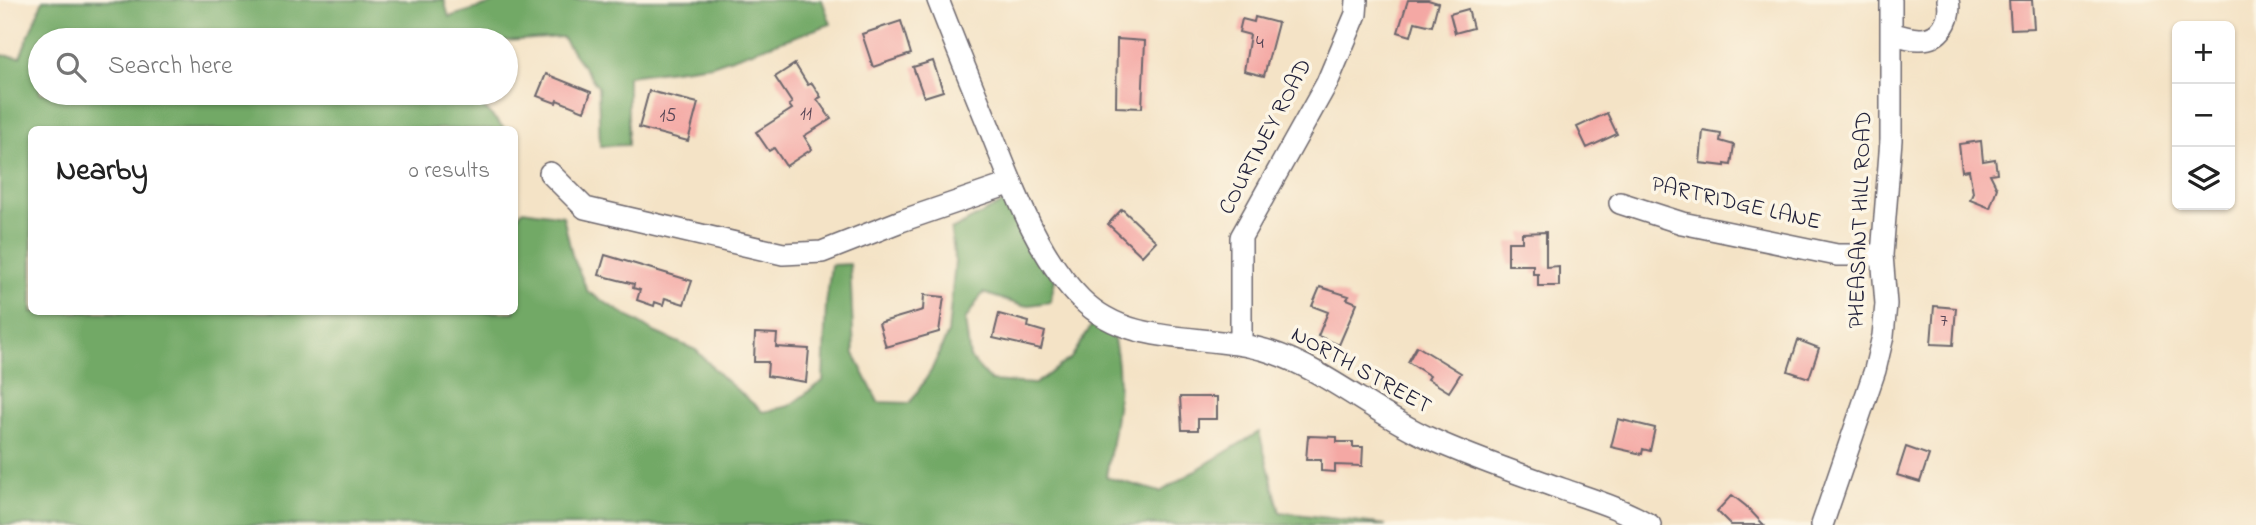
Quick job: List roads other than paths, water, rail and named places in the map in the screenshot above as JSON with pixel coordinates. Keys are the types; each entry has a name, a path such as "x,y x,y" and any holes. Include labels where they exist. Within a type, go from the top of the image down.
{"street":[{"name":"NORTH STREET","path":"938,0 1012,183 1058,271 1082,300 1119,326 1142,333 1241,344 1272,352 1309,369 1415,431 1474,458 1600,500 1650,525"},
{"name":"COURTNEY ROAD","path":"1241,344 1241,237 1327,83 1356,14 1357,0"},
{"name":"PHEASANT HILL ROAD","path":"1822,525 1864,404 1883,336 1886,304 1882,255 1891,140 1891,0"},
{"path":"1891,33 1920,40 1930,38 1945,26 1948,0"},
{"path":"550,173 585,208 783,254 822,252 1012,183"},
{"name":"PARTRIDGE LANE","path":"1620,203 1682,223 1837,255 1882,255"}]}
